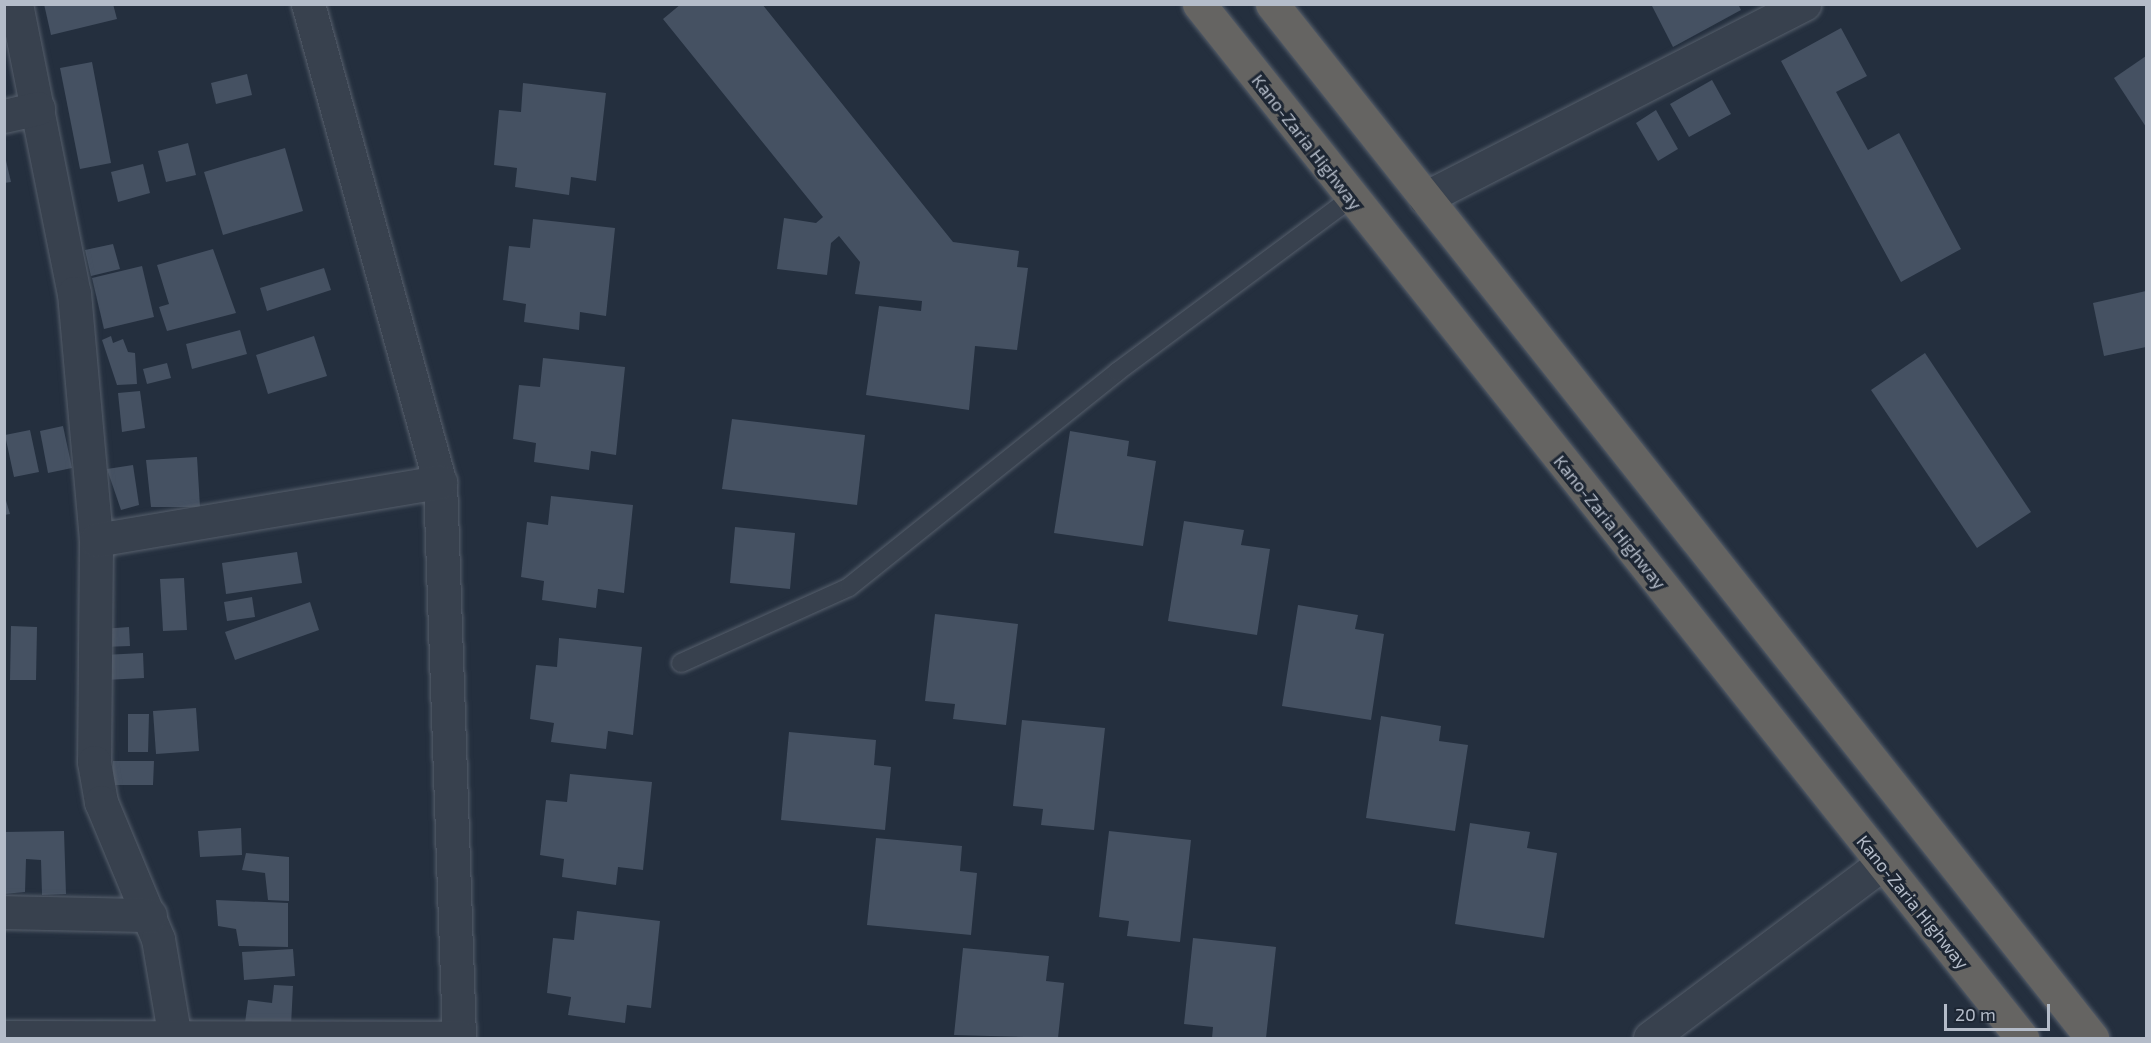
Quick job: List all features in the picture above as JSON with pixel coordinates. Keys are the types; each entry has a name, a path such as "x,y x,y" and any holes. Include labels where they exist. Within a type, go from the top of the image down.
{"highway":[{"name":"Kano-Zaria Highway","path":"1199,4 1351,198 2022,1038"},
{"path":"1272,4 2092,1038"}],"street":[{"path":"16,4 74,293 96,540 94,762 100,802 150,915 175,1038"},
{"path":"4,1037 459,1038 440,482 308,4"},
{"path":"1425,198 1803,4"},
{"path":"4,116 38,108"},
{"path":"96,540 440,482"},
{"path":"1650,1038 1883,863"},
{"path":"4,912 150,915"}],"lane":[{"path":"681,663 849,587 1117,372 1351,198"}],"building":[{"path":"44,4 113,4 117,19 51,35"},
{"path":"681,4 762,4 953,242 1019,251 1017,267 1028,268 1017,350 975,346 969,410 866,395 879,306 921,311 922,301 855,294 860,262 839,236 831,243 827,275 777,269 784,218 816,223 823,217 663,19"},
{"path":"1651,4 1738,4 1741,10 1673,47"},
{"path":"1841,28 1867,76 1836,92 1868,150 1899,133 1961,249 1901,282 1781,61"},
{"path":"2146,56 2146,127 2114,78"},
{"path":"92,62 111,163 80,169 60,68"},
{"path":"247,74 252,95 216,104 211,83"},
{"path":"1712,80 1731,114 1689,137 1670,104"},
{"path":"523,83 606,93 596,181 571,177 569,195 515,187 517,168 494,165 499,110 521,112"},
{"path":"1656,110 1678,149 1658,161 1636,123"},
{"path":"188,143 196,175 166,182 158,151"},
{"path":"285,148 303,211 223,235 204,172"},
{"path":"4,152 11,182 4,183"},
{"path":"143,164 150,193 118,202 111,172"},
{"path":"533,219 615,228 606,316 580,312 579,330 524,322 526,304 503,300 509,246 530,248"},
{"path":"113,244 120,269 91,276 85,250"},
{"path":"213,249 236,313 167,331 159,307 169,304 157,265"},
{"path":"142,266 154,317 104,329 92,278"},
{"path":"324,268 331,290 267,311 260,288"},
{"path":"2146,291 2146,347 2104,356 2093,303"},
{"path":"240,330 247,354 192,369 186,344"},
{"path":"111,336 113,343 123,339 128,352 135,353 137,384 117,385 102,340"},
{"path":"314,336 327,376 268,394 256,355"},
{"path":"1925,353 2031,512 1977,548 1871,390"},
{"path":"543,358 625,367 616,455 591,451 589,470 534,462 536,443 513,439 519,385 540,387"},
{"path":"167,363 171,378 147,384 143,369"},
{"path":"140,391 145,428 122,432 118,393"},
{"path":"732,419 865,435 857,505 722,489"},
{"path":"63,426 72,468 48,473 40,431"},
{"path":"30,430 39,472 14,477 5,435"},
{"path":"1070,431 1129,441 1127,456 1156,461 1143,546 1054,533"},
{"path":"197,457 200,507 151,507 146,460"},
{"path":"133,465 139,505 121,510 107,469"},
{"path":"4,494 10,514 4,515"},
{"path":"551,496 633,505 624,593 598,589 596,608 542,600 544,581 521,577 527,522 548,525"},
{"path":"1184,521 1244,530 1241,545 1270,549 1257,635 1168,621"},
{"path":"735,527 795,533 790,589 730,583"},
{"path":"297,552 302,583 226,594 222,563"},
{"path":"184,578 187,630 163,631 160,579"},
{"path":"252,597 255,617 227,621 224,602"},
{"path":"310,602 319,630 235,660 225,632"},
{"path":"1298,605 1358,615 1355,629 1384,634 1371,720 1282,706"},
{"path":"935,614 1018,624 1006,725 953,719 955,704 925,701"},
{"path":"11,626 37,627 36,680 10,680"},
{"path":"129,627 130,646 103,647 102,629"},
{"path":"559,638 642,647 633,735 608,731 606,749 551,742 554,723 530,719 536,665 557,667"},
{"path":"143,653 144,678 105,680 103,655"},
{"path":"196,708 199,751 156,754 153,711"},
{"path":"128,714 149,714 148,752 128,752"},
{"path":"1381,716 1441,726 1439,741 1468,745 1455,831 1366,818"},
{"path":"1022,720 1105,728 1094,830 1041,825 1043,809 1013,806"},
{"path":"789,732 876,740 874,765 891,767 885,830 781,820"},
{"path":"113,761 154,761 153,785 112,785"},
{"path":"570,774 652,782 643,870 618,867 616,885 562,877 564,859 540,855 546,800 567,802"},
{"path":"1470,823 1530,832 1527,848 1557,853 1544,938 1455,924"},
{"path":"241,828 242,855 200,857 198,831"},
{"path":"64,831 66,894 42,895 41,860 26,859 25,892 4,894 4,832"},
{"path":"1109,831 1191,840 1180,942 1127,936 1129,921 1099,917"},
{"path":"876,838 962,846 960,871 977,873 971,935 867,925"},
{"path":"246,853 289,857 289,901 268,900 265,873 242,870"},
{"path":"216,900 288,903 288,947 239,946 236,929 218,926"},
{"path":"577,911 660,921 651,1008 627,1005 625,1023 568,1015 571,997 547,993 553,938 574,940"},
{"path":"1193,938 1276,947 1266,1038 1212,1038 1213,1027 1184,1024"},
{"path":"963,948 1049,956 1046,981 1064,983 1058,1038 954,1035"},
{"path":"293,949 295,976 244,980 242,952"},
{"path":"274,985 293,986 291,1026 245,1023 248,1000 272,1003"}]}
